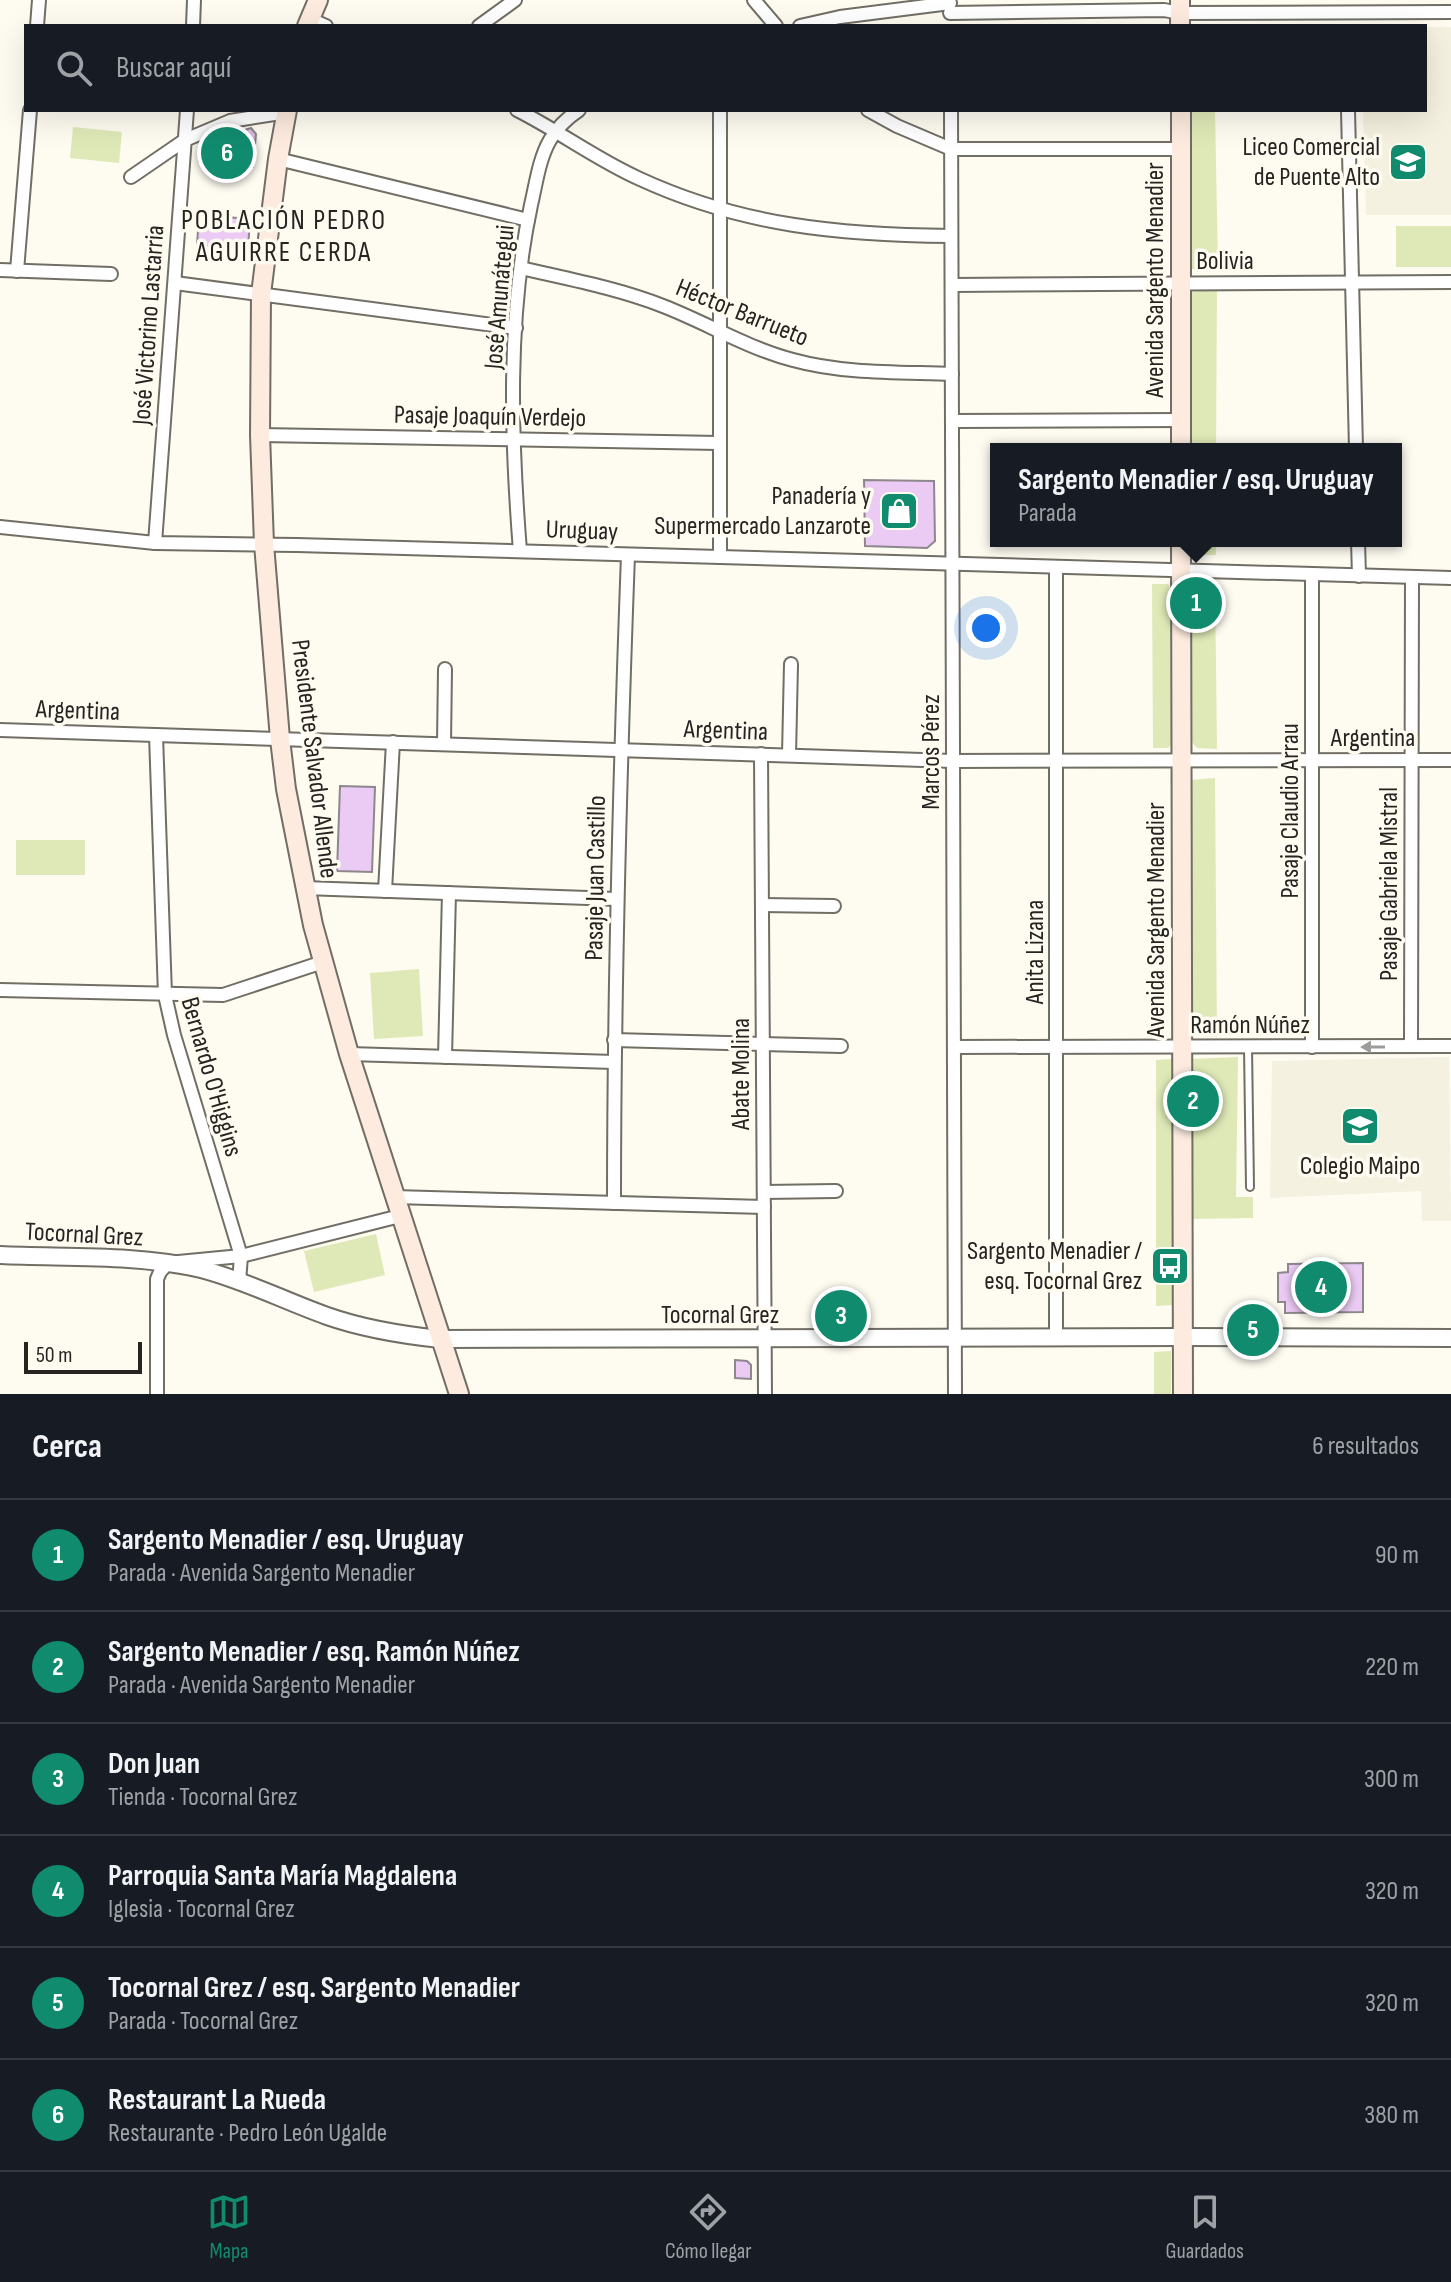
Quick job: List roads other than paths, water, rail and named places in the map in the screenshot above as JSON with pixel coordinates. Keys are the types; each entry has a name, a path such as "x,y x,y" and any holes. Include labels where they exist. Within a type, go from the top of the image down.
{"main road":[{"path":"314,24 318,0"},
{"name":"Presidente Salvador Allende","path":"287,112 261,294 260,435 264,544 280,739 294,838 323,962 394,1197 459,1394"},
{"name":"Avenida Sargento Menadier","path":"1181,112 1181,443"},
{"name":"Avenida Sargento Menadier","path":"1181,547 1183,1394"}],"street":[{"path":"37,24 39,0"},
{"path":"193,24 194,0"},
{"path":"482,24 515,0"},
{"path":"754,0 774,24"},
{"path":"809,24 840,17 1043,6 1180,13 1319,6 1346,12 1427,6 1451,12"},
{"path":"1346,12 1346,24"},
{"path":"17,271 30,112"},
{"name":"José Victorino Lastarria","path":"155,543 187,112"},
{"path":"131,177 185,140 230,121 281,112"},
{"path":"521,112 641,180 721,208 772,222 825,231 951,236"},
{"name":"José Amunátegui","path":"520,551 514,440 516,328 521,268 542,158 555,131 577,112"},
{"path":"720,112 720,557"},
{"path":"872,112 951,149 1181,149"},
{"name":"Marcos Pérez","path":"951,112 955,1394"},
{"path":"1348,112 1356,443"},
{"path":"278,159 528,220"},
{"name":"Héctor Barrueto","path":"521,268 635,296 776,356 817,366 861,371 952,374"},
{"path":"0,270 111,274"},
{"name":"Bolivia","path":"952,285 1451,282"},
{"path":"175,283 516,328"},
{"path":"952,421 1181,420"},
{"name":"Pasaje Joaquín Verdejo","path":"260,435 719,443"},
{"name":"Uruguay","path":"0,527 155,543 1451,578"},
{"path":"1358,547 1359,576"},
{"name":"Pasaje Juan Castillo","path":"614,1203 617,899 628,555"},
{"name":"Anita Lizana","path":"1056,567 1056,1338"},
{"name":"Pasaje Claudio Arrau","path":"1312,574 1312,1047"},
{"name":"Pasaje Gabriela Mistral","path":"1411,1046 1412,577"},
{"path":"789,755 791,664"},
{"path":"444,744 445,669"},
{"name":"Argentina","path":"0,730 953,761 1451,760"},
{"name":"Bernardo O'Higgins","path":"156,735 165,995 174,1035 241,1256 239,1282"},
{"path":"385,891 393,742"},
{"name":"Abate Molina","path":"761,754 765,1394"},
{"path":"304,888 617,899"},
{"path":"445,1057 449,893"},
{"path":"762,905 834,906"},
{"path":"0,990 215,996 231,994 323,962"},
{"path":"614,1040 841,1046"},
{"name":"Ramón Núñez","path":"954,1047 1451,1046"},
{"path":"349,1054 614,1062"},
{"path":"764,1192 836,1191"},
{"path":"394,1197 764,1207"},
{"path":"157,1394 157,1279 168,1263 241,1256 400,1216"},
{"name":"Tocornal Grez","path":"0,1255 168,1263 204,1270 354,1325 440,1339 1451,1338"}],"lane":[{"path":"1248,1047 1250,1187"}],"place":[{"name":"Restaurant La Rueda","path":"227,153"},
{"name":"Liceo Comercial de Puente Alto","path":"1408,162"},
{"name":"Panadería y Supermercado Lanzarote","path":"899,511"},
{"name":"Sargento Menadier / esq. Uruguay","path":"1196,603"},
{"name":"Sargento Menadier / esq. Ramón Núñez","path":"1193,1101"},
{"name":"Colegio Maipo","path":"1360,1126"},
{"name":"Sargento Menadier / esq. Tocornal Grez","path":"1170,1266"},
{"name":"Parroquia Santa María Magdalena","path":"1321,1287"},
{"name":"Don Juan","path":"841,1316"},
{"name":"Tocornal Grez / esq. Sargento Menadier","path":"1253,1330"}],"district":[{"name":"POBLACIÓN PEDRO AGUIRRE CERDA","path":"284,236"}]}
